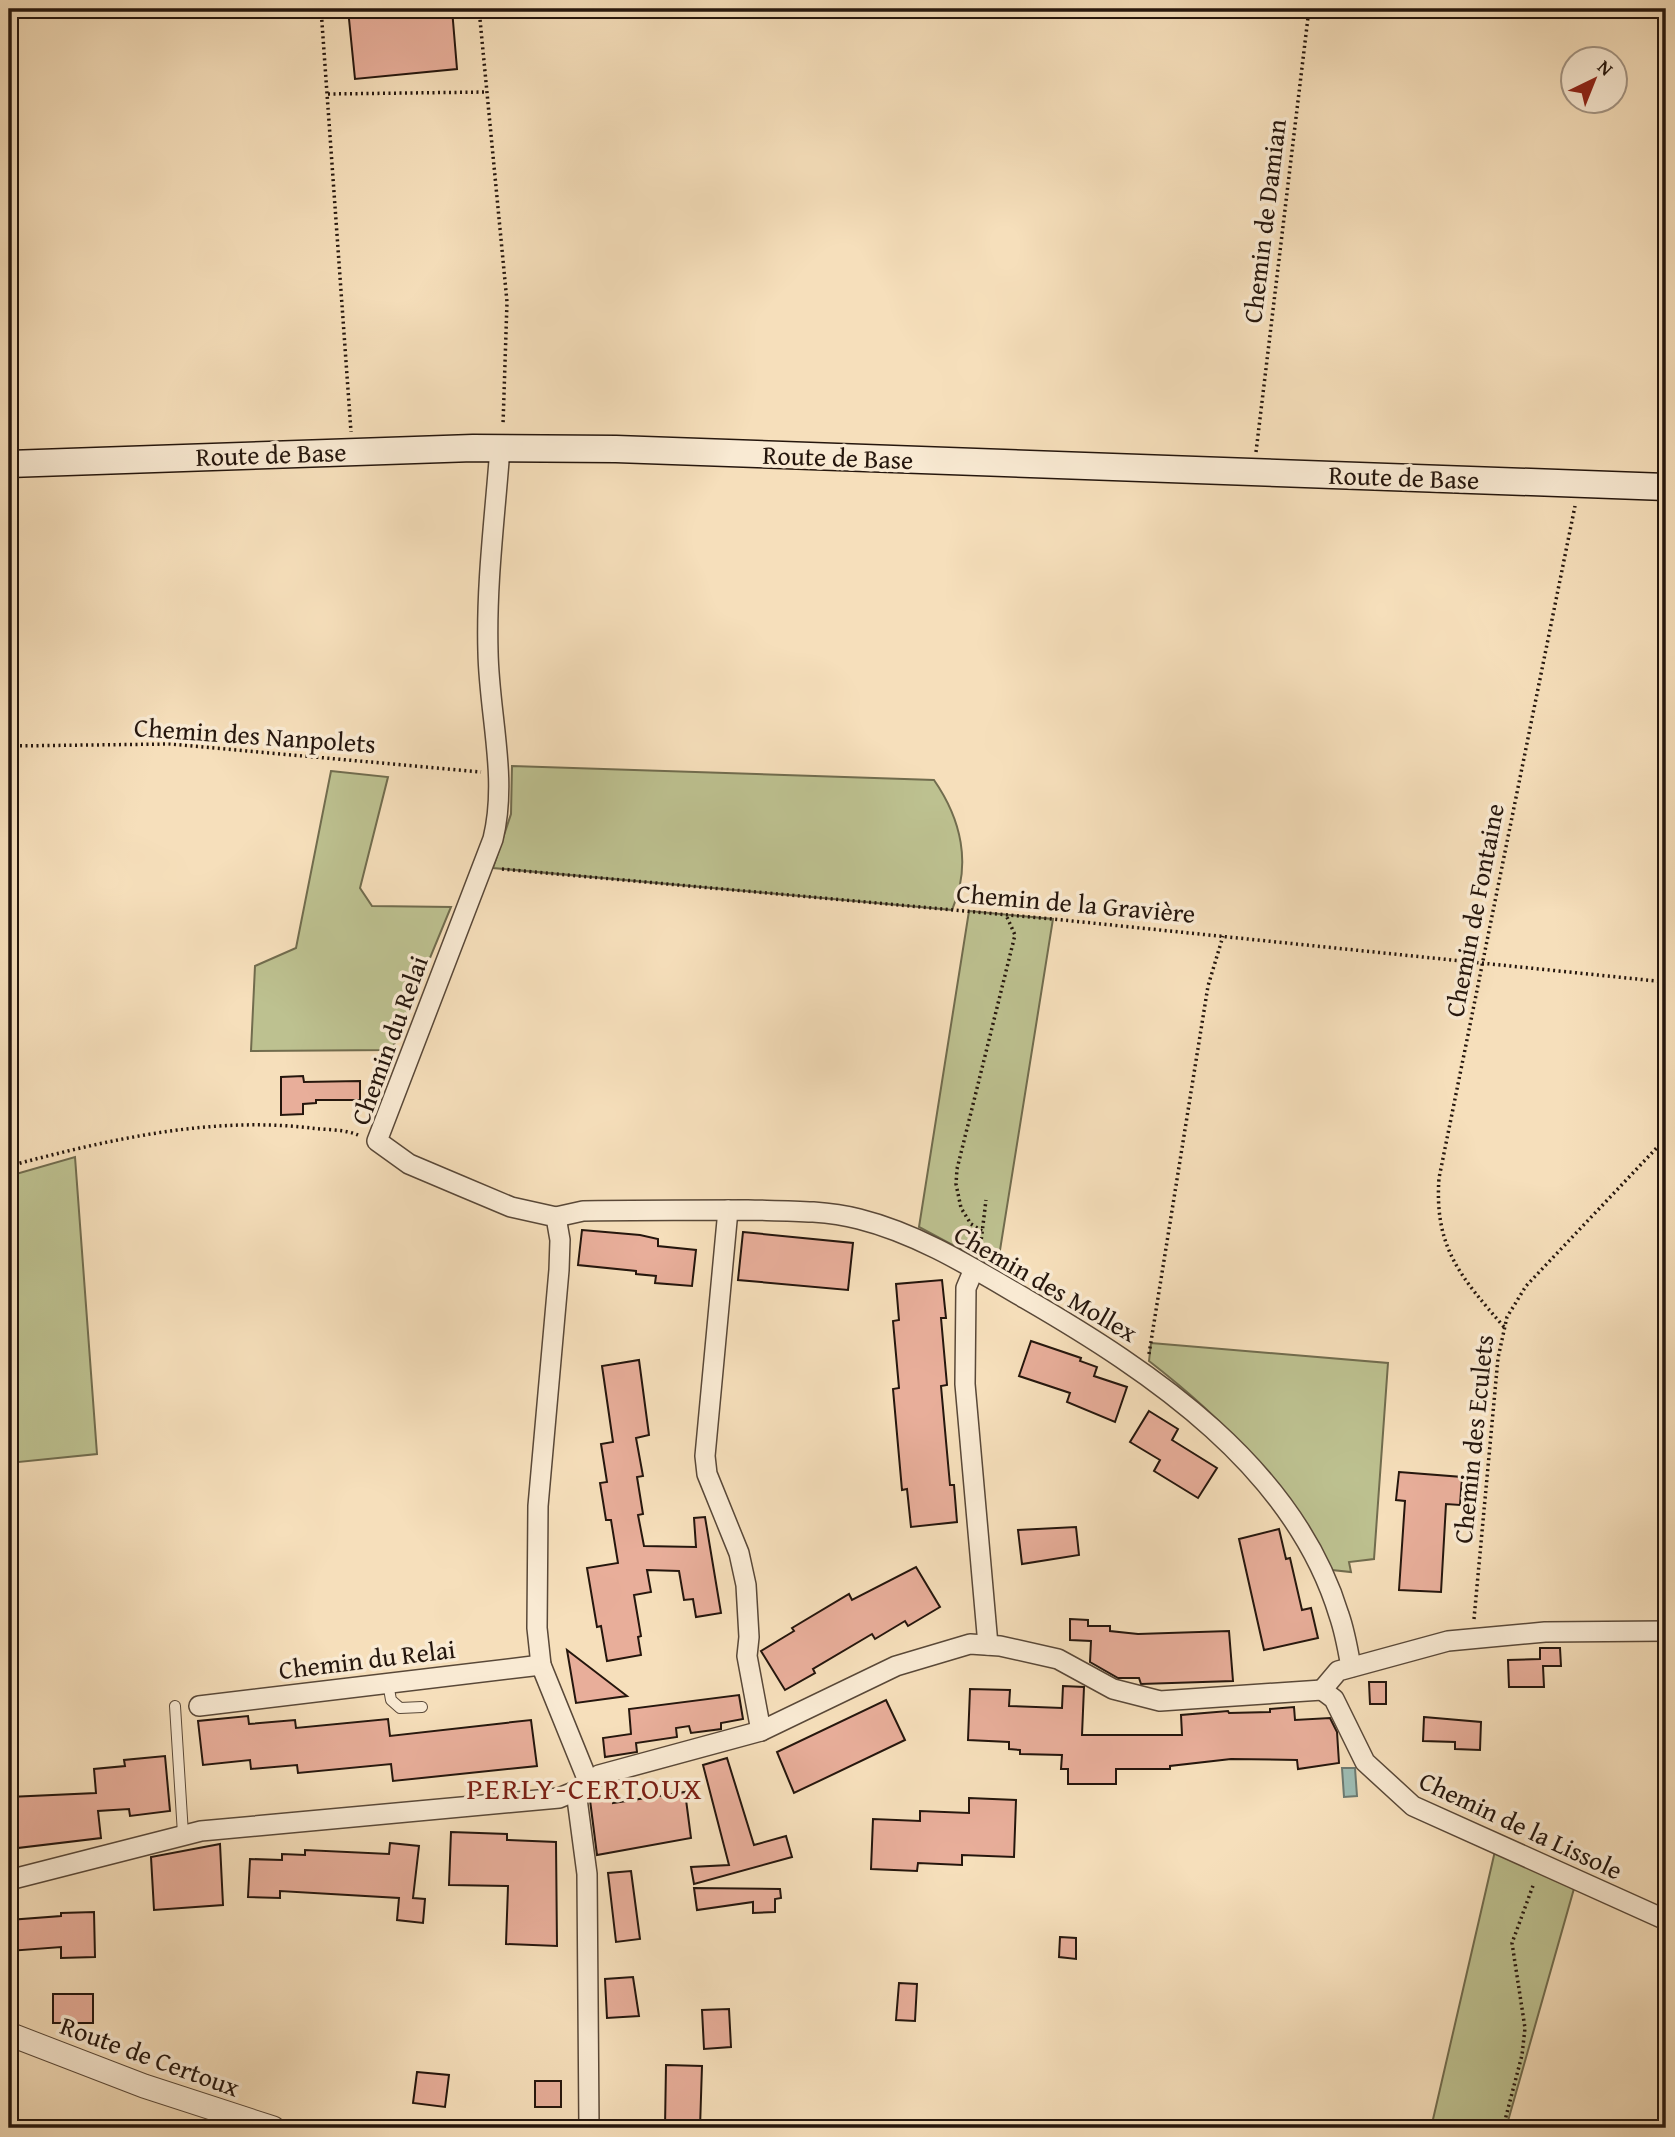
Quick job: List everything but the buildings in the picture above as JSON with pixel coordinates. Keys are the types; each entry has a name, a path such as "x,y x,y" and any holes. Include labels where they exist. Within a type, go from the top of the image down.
{"main road":[{"name":"Route de Base","path":"9,464 352,451 616,449 1666,487"}],"street":[{"name":"Chemin du Relai","path":"500,448 489,579 488,650 499,815 482,867 377,1142 409,1164 451,1182 511,1207 556,1217"},
{"name":"Chemin des Mollex","path":"556,1217 583,1211 728,1210 803,1211 857,1219 932,1246 1079,1328 1181,1398 1273,1493 1292,1518 1321,1572 1339,1614 1352,1667"},
{"path":"728,1210 705,1456 708,1474 739,1553 747,1598 747,1656 761,1731"},
{"path":"556,1217 560,1240 559,1270 538,1516 537,1628 541,1665 582,1786 587,1874 589,2128"},
{"path":"974,1269 966,1288 965,1384 988,1646"},
{"path":"9,1880 183,1834 559,1798 582,1786 761,1731 926,1655 970,1644 1058,1659 1113,1689 1160,1701 1322,1690 1338,1671 1448,1640 1545,1632 1666,1631"},
{"name":"Chemin du Relai","path":"199,1706 541,1665"},
{"name":"Chemin de la Lissole","path":"1322,1690 1334,1699 1365,1762 1395,1793 1431,1816 1666,1920"},
{"name":"Route de Certoux","path":"9,2034 131,2081 273,2128"}],"lane":[{"path":"388,1683 391,1700 400,1708 422,1707"},
{"path":"175,1706 183,1834"}],"path":[{"path":"321,9 352,451"},
{"path":"479,9 507,302 500,448"},
{"name":"Chemin de Damian","path":"1258,437 1309,9"},
{"path":"328,94 487,92"},
{"name":"Chemin de Fontaine","path":"1504,1327 1453,1263 1443,1238 1437,1211 1439,1178 1580,483"},
{"name":"Chemin des Nanpolets","path":"9,746 170,744 474,772 498,771"},
{"name":"Chemin de la Gravière","path":"482,867 1483,961 1666,982"},
{"path":"982,1231 971,1223 961,1208 956,1176 961,1146 1015,936 1006,915"},
{"path":"1147,1373 1206,999 1214,959 1223,936"},
{"path":"9,1166 75,1150 210,1125 243,1123 351,1132 377,1142"},
{"name":"Chemin des Eculets","path":"1472,1638 1498,1357 1504,1327 1513,1306 1534,1277 1666,1138"},
{"path":"974,1269 986,1200"},
{"path":"1503,2128 1522,2055 1525,2028 1512,1943 1542,1866"},
{"path":"120,2128 162,2125"}],"green space":[{"path":"512,766 934,780 951,810 961,842 958,893 952,910 493,868 511,814"},
{"path":"331,771 388,777 360,888 372,906 451,907 392,1050 251,1051 255,966 296,948"},
{"path":"969,911 1053,919 997,1269 919,1227"},
{"path":"75,1157 97,1454 9,1463 9,1176"},
{"path":"1151,1343 1388,1363 1374,1559 1349,1562 1351,1572 1332,1570 1295,1510 1252,1455 1203,1406 1149,1361"},
{"path":"1495,1851 1575,1885 1506,2128 1431,2128"}],"water":[{"path":"1342,1768 1355,1768 1357,1796 1344,1797"}],"district":[{"name":"PERLY-CERTOUX","path":"585,1788"}]}
